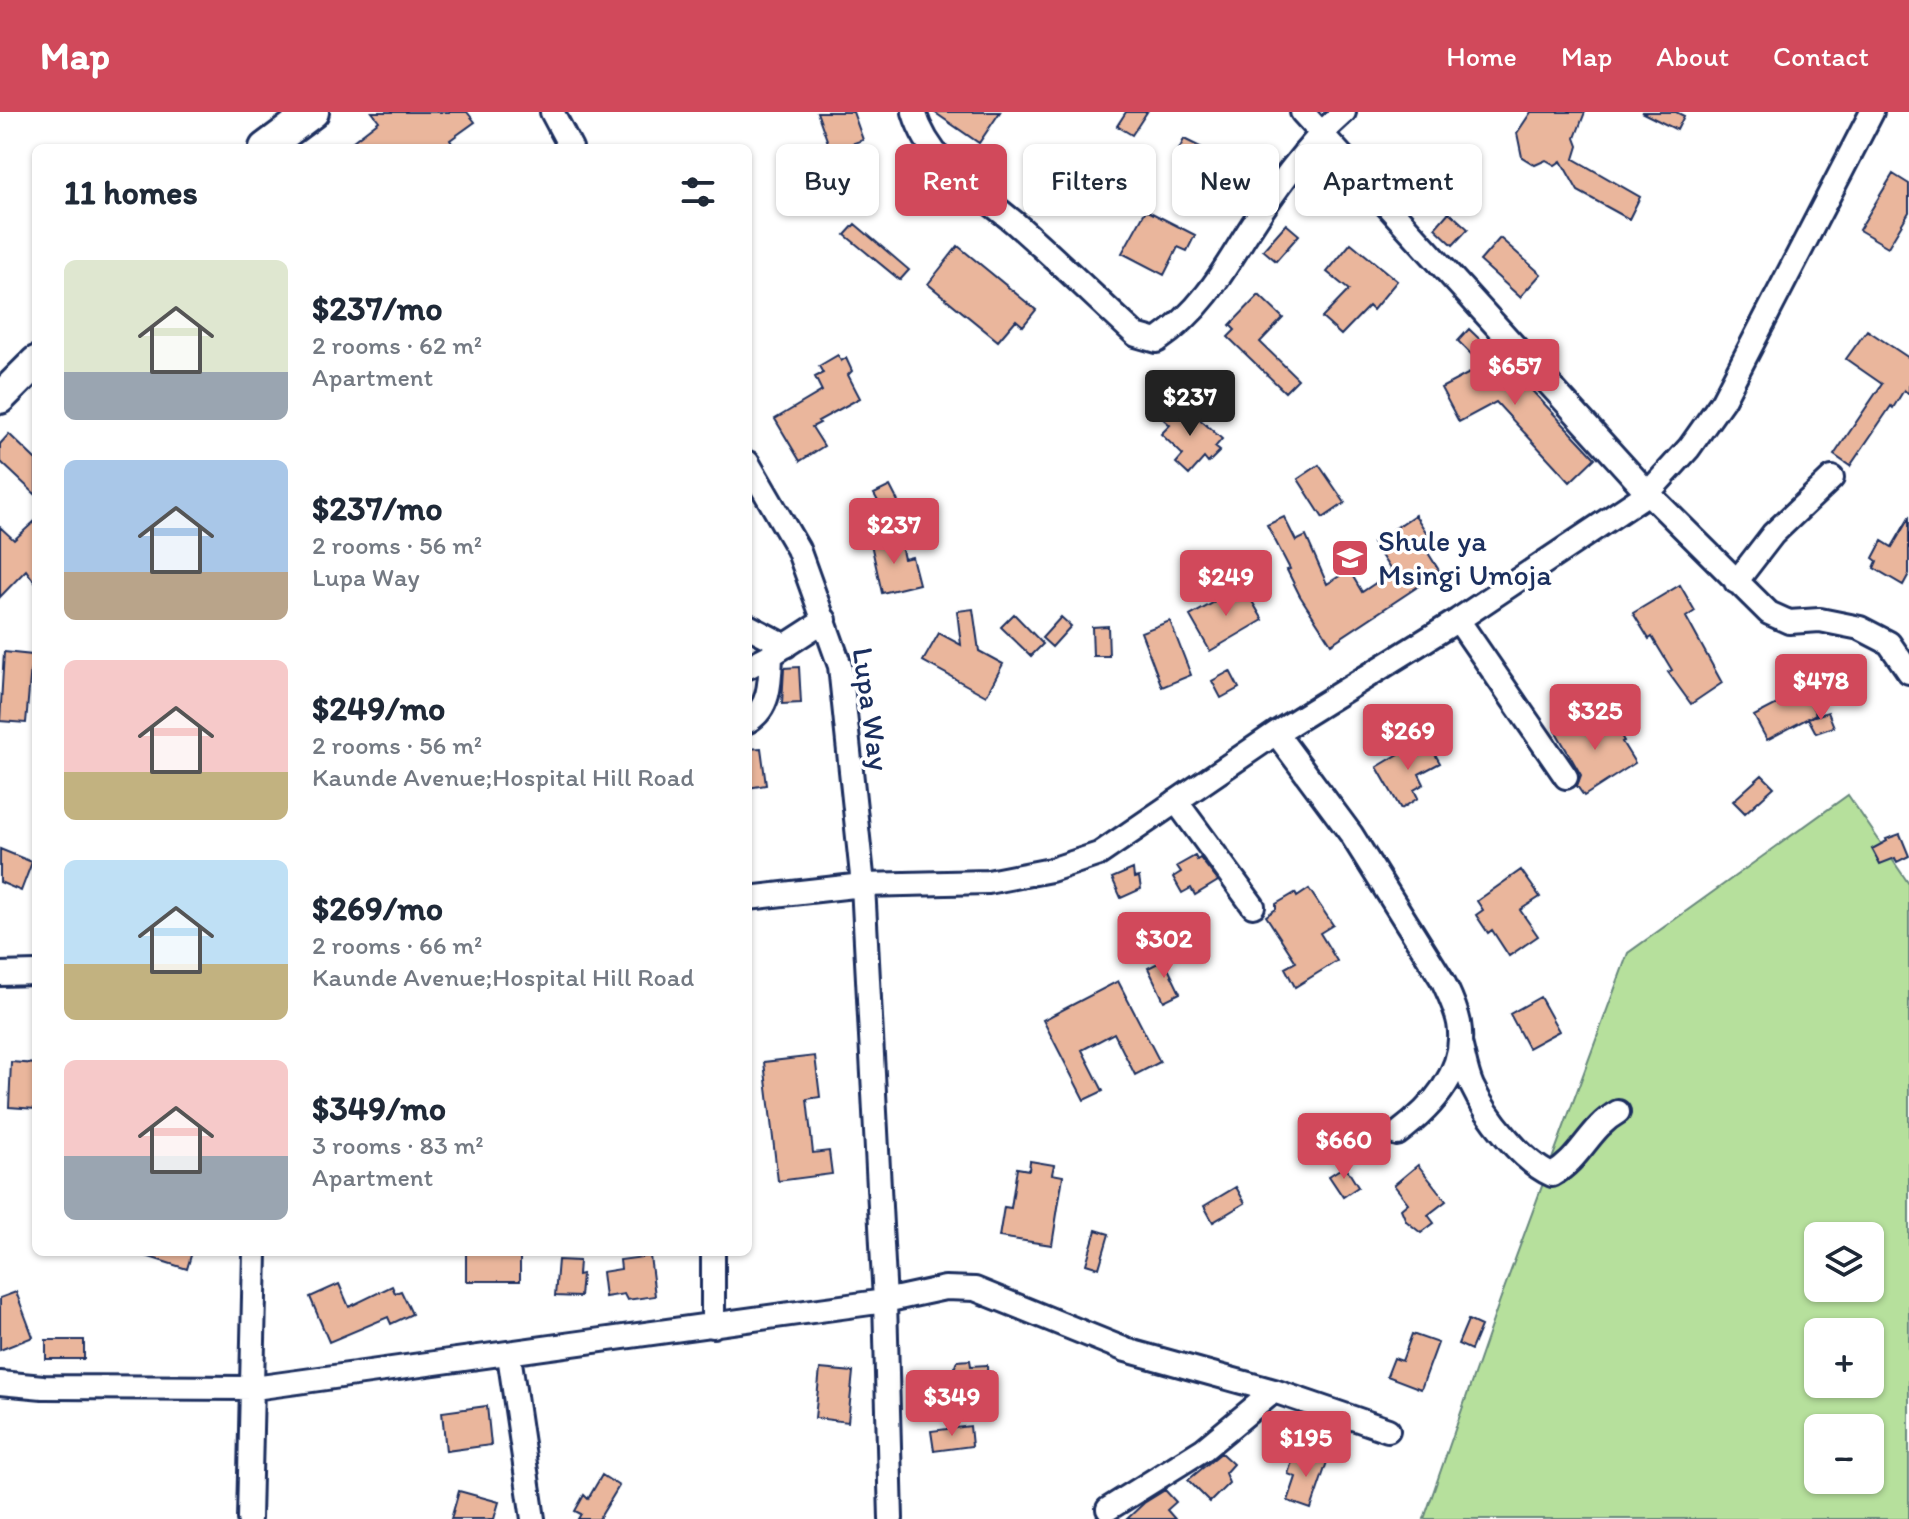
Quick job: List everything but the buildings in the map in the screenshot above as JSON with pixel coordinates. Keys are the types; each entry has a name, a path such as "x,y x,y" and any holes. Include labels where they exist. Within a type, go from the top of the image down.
{"main road":[{"path":"270,144 313,112"},
{"path":"0,398 32,366"}],"street":[{"path":"552,112 569,144"},
{"path":"914,112 920,132 947,169 1013,222 1136,335 1157,341 1181,325 1223,275 1245,236 1322,131 1344,112"},
{"path":"1302,112 1322,131 1382,204 1461,285 1648,493 1759,606 1789,622 1837,622 1860,628 1889,643 1909,672"},
{"path":"752,898 863,885 988,882 1066,866 1099,854 1276,733 1458,620 1648,493 1689,448 1723,400 1872,112"},
{"name":"Lupa Way","path":"752,470 798,549 840,666 863,885 885,1301 891,1519"},
{"path":"1736,582 1773,534 1832,478"},
{"path":"762,656 825,620"},
{"path":"1458,620 1566,777"},
{"path":"752,635 762,656 768,689 761,712 752,718"},
{"path":"1276,733 1351,834 1443,981 1455,1006 1460,1025 1452,1073 1423,1114 1397,1134"},
{"path":"1176,801 1253,906"},
{"path":"0,974 32,973"},
{"path":"1459,1042 1472,1085 1487,1110 1509,1140 1542,1171 1552,1175 1571,1164 1599,1127 1618,1112"},
{"path":"249,1519 255,1256"},
{"path":"713,1256 713,1326"},
{"path":"0,1383 43,1387 254,1388 713,1326 885,1301 945,1288 975,1289 1126,1350 1274,1391 1388,1430"},
{"path":"509,1355 533,1519"},
{"path":"1108,1509 1204,1449 1274,1391"}],"green space":[{"path":"1848,795 1909,884 1909,1519 1424,1519 1500,1300 1628,953"}],"place":[{"name":"Shule ya Msingi Umoja","path":"1350,558"}]}
